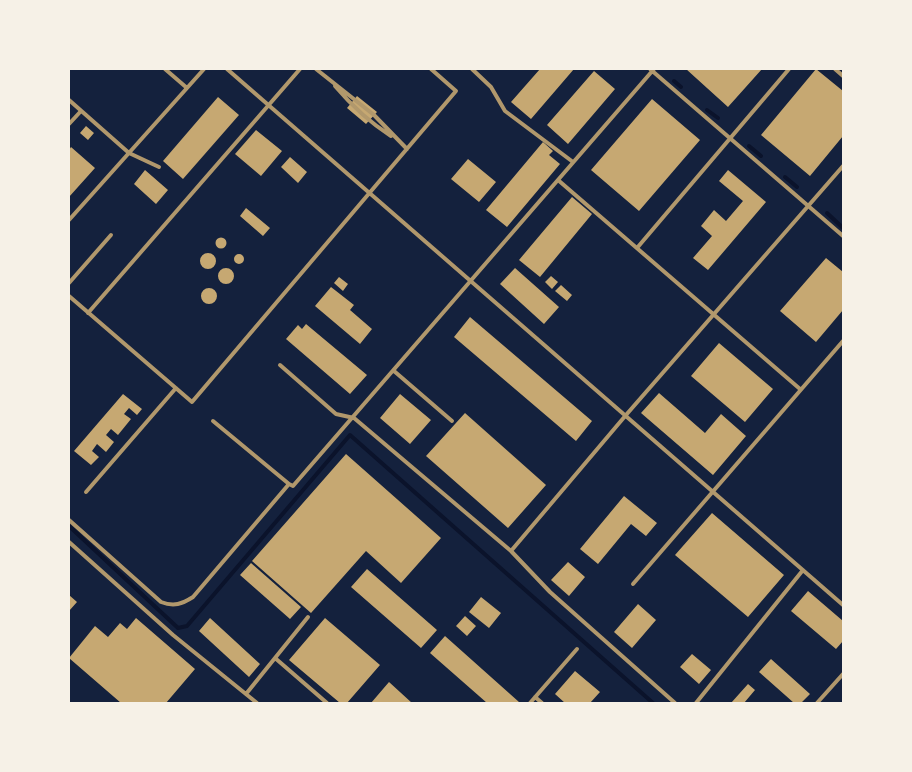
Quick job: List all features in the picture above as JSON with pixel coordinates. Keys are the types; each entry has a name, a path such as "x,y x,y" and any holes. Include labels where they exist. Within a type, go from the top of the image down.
{"lane":[{"path":"165,69 187,88"},
{"path":"69,220 204,69"},
{"path":"227,69 843,605"},
{"path":"88,313 300,69"},
{"path":"316,69 374,115 396,140"},
{"path":"69,296 192,402 456,91 431,69"},
{"path":"472,69 490,87 505,111 573,162"},
{"path":"69,520 162,602 171,606 194,597 291,485 354,418 653,69 843,236"},
{"path":"637,248 789,69"},
{"path":"835,69 843,76"},
{"path":"332,82 350,104 369,121 407,149"},
{"path":"69,100 129,153 159,167"},
{"path":"69,124 81,111"},
{"path":"511,551 626,415 843,166"},
{"path":"558,180 800,389"},
{"path":"69,283 111,235"},
{"path":"633,584 843,341"},
{"path":"280,365 336,414 354,418 511,551 550,592 675,703"},
{"path":"394,371 452,421"},
{"path":"86,492 176,388"},
{"path":"213,421 291,485"},
{"path":"69,542 173,635 257,703"},
{"path":"696,703 803,570"},
{"path":"246,694 308,617"},
{"path":"530,703 577,649"},
{"path":"275,658 327,703"},
{"path":"817,703 843,674"},
{"path":"535,698 542,703"}],"building":[{"path":"540,69 574,69 531,119 511,102"},
{"path":"686,69 762,69 728,107"},
{"path":"816,69 843,91 843,136 810,176 761,135"},
{"path":"594,71 615,89 568,144 547,125"},
{"path":"357,96 377,112 366,124 347,108"},
{"path":"218,97 239,115 183,179 163,161"},
{"path":"652,99 700,140 639,211 591,170"},
{"path":"86,126 94,133 88,140 80,133"},
{"path":"256,130 282,151 261,176 235,154"},
{"path":"543,142 553,151 549,155 560,164 507,227 486,210"},
{"path":"71,147 95,168 69,197 69,150"},
{"path":"290,157 307,172 298,183 281,167"},
{"path":"468,159 496,182 479,202 451,179"},
{"path":"145,170 168,190 156,204 134,184"},
{"path":"728,170 766,202 708,270 693,258 712,236 701,226 714,210 726,221 743,201 719,181"},
{"path":"572,197 592,214 540,277 519,260"},
{"path":"246,208 270,228 263,236 240,216"},
{"path":"219,238 223,238 226,243 225,247 219,248 216,245 216,241"},
{"path":"208,253 216,261 208,269 200,261"},
{"path":"237,254 241,254 244,259 243,263 237,264 234,261 234,257"},
{"path":"826,258 843,272 843,310 816,342 780,311"},
{"path":"226,268 234,276 226,284 218,276"},
{"path":"515,268 559,307 544,324 500,284"},
{"path":"551,276 558,282 552,289 545,282"},
{"path":"339,277 348,284 343,291 334,283"},
{"path":"561,285 572,295 567,301 555,291"},
{"path":"331,287 354,305 350,310 372,329 360,344 315,306"},
{"path":"209,288 217,296 209,304 201,296"},
{"path":"470,317 592,421 576,441 454,337"},
{"path":"306,324 367,375 350,394 286,339 298,325 302,329"},
{"path":"719,343 773,389 745,422 691,376"},
{"path":"659,393 705,433 721,414 746,436 713,475 641,413"},
{"path":"123,394 142,409 137,415 129,408 124,414 131,419 118,435 111,429 106,435 114,442 106,452 97,444 92,451 99,457 91,465 74,451"},
{"path":"400,394 431,420 410,444 380,418"},
{"path":"465,413 546,485 508,528 426,456"},
{"path":"346,454 441,538 401,583 366,551 311,613 252,561"},
{"path":"624,496 657,523 646,536 631,524 598,564 580,549"},
{"path":"712,513 784,575 748,617 675,555"},
{"path":"568,562 585,577 569,596 551,580"},
{"path":"251,563 301,607 290,619 240,575"},
{"path":"367,569 437,630 421,648 351,587"},
{"path":"808,591 843,621 843,641 836,649 791,611"},
{"path":"69,595 77,602 69,611"},
{"path":"481,597 501,613 489,628 469,612"},
{"path":"638,604 656,620 632,648 614,632"},
{"path":"465,616 476,626 467,636 456,626"},
{"path":"136,618 195,669 166,703 121,703 69,658 95,626 108,637 120,623 127,629"},
{"path":"210,618 260,664 249,677 199,631"},
{"path":"325,618 380,665 347,703 340,703 289,660"},
{"path":"445,636 519,702 487,703 430,653"},
{"path":"692,654 711,670 699,684 680,667"},
{"path":"771,659 810,694 801,703 794,703 759,672"},
{"path":"575,671 600,692 590,703 565,703 555,694"},
{"path":"389,682 412,703 371,703"},
{"path":"748,684 755,690 744,703 731,703"}],"waterway":[{"path":"674,81 681,87"},
{"path":"707,110 718,118"},
{"path":"749,146 761,156"},
{"path":"785,177 797,187"},
{"path":"827,213 843,228"},
{"path":"69,526 178,628 187,626 350,435 653,703"}]}
